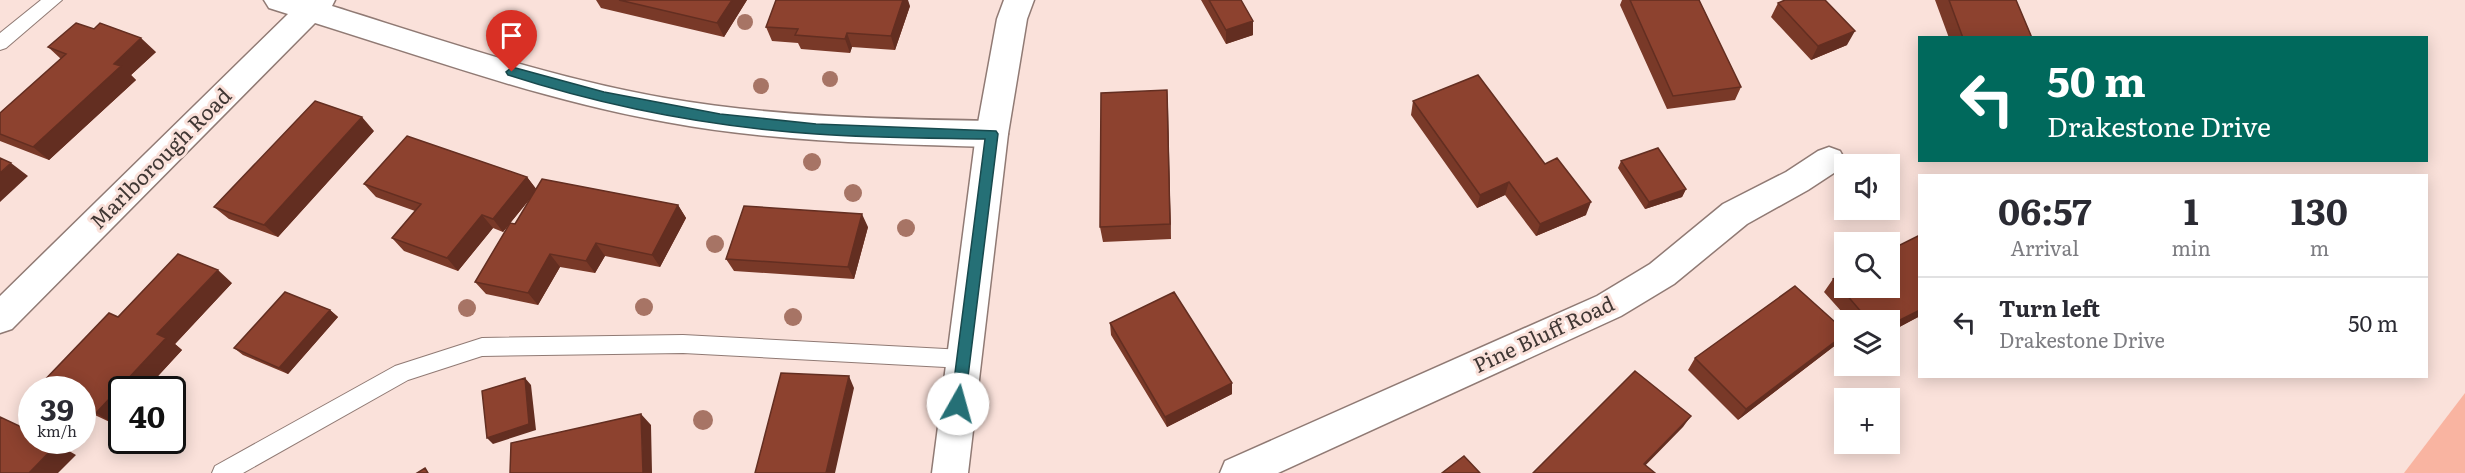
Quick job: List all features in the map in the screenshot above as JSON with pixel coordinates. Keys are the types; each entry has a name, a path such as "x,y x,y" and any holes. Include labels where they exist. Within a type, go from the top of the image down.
{"street":[{"path":"279,0 316,5 552,84 652,107 720,119 816,129 992,134"},
{"path":"950,473 992,134 1010,30 1019,0"},
{"name":"Marlborough Road","path":"0,318 316,5"},
{"name":"Pine Bluff Road","path":"1238,473 1609,306 1662,273 1735,214 1797,181 1829,160"}],"lane":[{"path":"0,43 53,0"},
{"path":"223,473 402,373 482,347 683,344 964,359"}],"shaded area":[{"path":"2465,393 2465,473 2404,473"}],"building":[{"path":"619,0 732,0 717,23"},
{"path":"776,0 903,0 891,36 847,33 845,39 795,35 798,29 766,27"},
{"path":"1209,0 1241,0 1253,21 1226,30"},
{"path":"1630,0 1699,0 1741,87 1673,96"},
{"path":"1785,0 1825,0 1855,31 1818,46 1778,3"},
{"path":"1949,0 2016,0 2031,36 1962,36"},
{"path":"76,23 94,29 100,23 141,38 114,64 121,66 33,147 0,134 0,113 66,54 48,47"},
{"path":"1478,75 1545,164 1557,158 1591,202 1540,224 1509,182 1480,195 1413,101"},
{"path":"1167,90 1170,224 1100,227 1101,93"},
{"path":"315,101 362,117 264,225 214,207"},
{"path":"407,136 527,177 493,219 482,215 447,258 392,238 421,204 364,184"},
{"path":"1658,148 1686,189 1649,202 1621,161"},
{"path":"0,158 11,163 0,173"},
{"path":"542,179 678,205 652,255 596,243 586,261 550,254 528,293 475,282 510,223 515,224"},
{"path":"744,206 862,214 848,267 726,259"},
{"path":"1918,236 1918,311 1900,320 1900,310 1860,310 1849,298 1900,298 1900,245"},
{"path":"178,254 218,270 157,334 166,338 131,376 108,376 108,400 96,413 96,376 49,376 109,313 118,317"},
{"path":"1795,286 1834,321 1834,342 1746,409 1695,358"},
{"path":"285,292 330,310 279,368 234,348"},
{"path":"1174,292 1232,383 1165,417 1110,323"},
{"path":"1635,371 1691,416 1644,464 1655,473 1533,473"},
{"path":"781,373 849,376 826,473 755,473"},
{"path":"525,378 529,424 487,438 482,391"},
{"path":"641,414 643,473 510,473 511,443"},
{"path":"0,417 18,425 18,454 47,454 29,473 0,473"},
{"path":"1464,456 1480,473 1442,473"},
{"path":"425,468 428,473 417,473"}],"route":[{"path":"512,72 604,97 720,119 816,129 992,134 958,404"}]}
